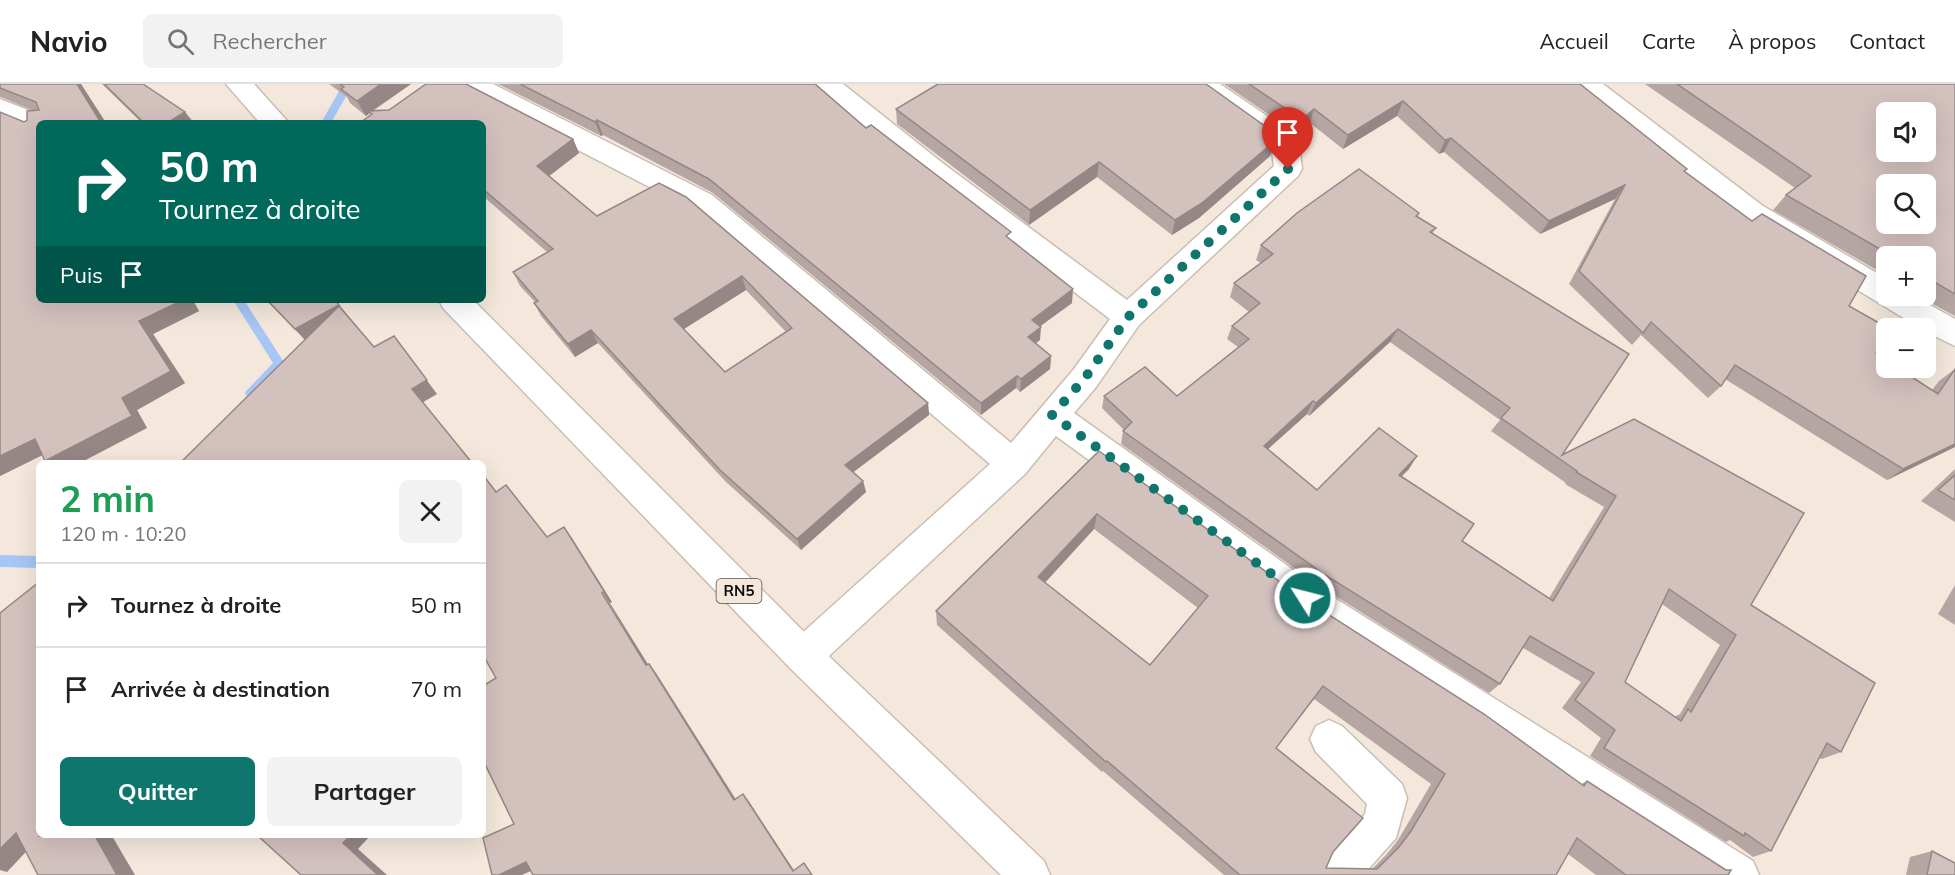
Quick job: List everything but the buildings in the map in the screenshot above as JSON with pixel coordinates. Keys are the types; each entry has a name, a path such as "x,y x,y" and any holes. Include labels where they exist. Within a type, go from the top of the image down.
{"main road":[{"path":"239,84 273,120"},
{"path":"471,84 702,201 1013,464"},
{"path":"826,84 935,172 1128,317"},
{"path":"803,656 1013,464 1085,378 1128,317 1288,169 1286,152 1276,136 1202,84"},
{"path":"1586,84 1754,213 1876,286"},
{"path":"0,108 36,124"},
{"name":"RN5","path":"457,303 803,656 1030,875"},
{"path":"1909,306 1955,334"},
{"path":"1052,415 1305,598 1738,875"},
{"path":"1329,739 1388,798 1382,824 1337,875"}],"waterway":[{"path":"328,120 348,84"},
{"path":"240,303 279,364 251,393"},
{"path":"0,561 36,562"}],"route":[{"path":"1288,169 1128,317 1085,378 1052,415 1305,598"}]}
